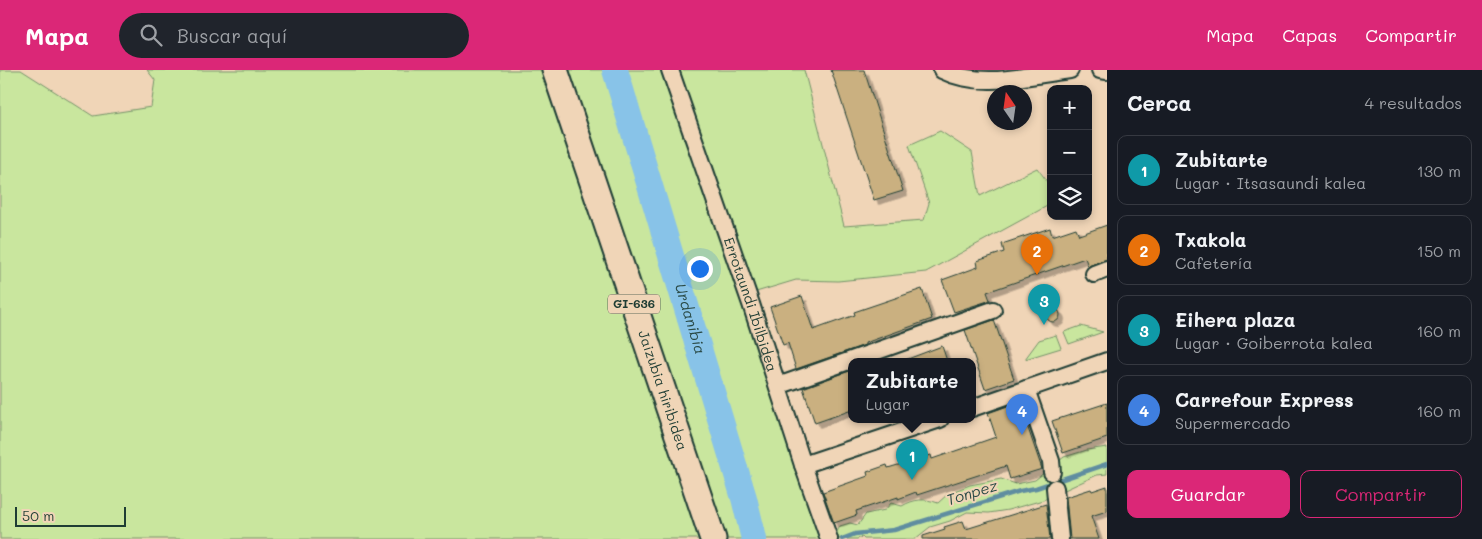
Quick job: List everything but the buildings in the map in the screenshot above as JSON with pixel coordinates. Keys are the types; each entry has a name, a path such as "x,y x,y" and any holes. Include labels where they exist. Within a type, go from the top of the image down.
{"main road":[{"name":"Jaizubia hiribidea","path":"554,70 713,539"}],"street":[{"name":"Errotaundi Ibilbidea","path":"670,70 751,304 803,466 829,539"},
{"path":"942,70 965,78 990,81 1070,70"},
{"path":"1100,70 1107,70"},
{"path":"857,358 993,310"},
{"path":"778,386 848,361"},
{"path":"976,407 1107,361"},
{"path":"1026,389 1051,461 1060,539"},
{"path":"803,466 928,423"}],"green space":[{"path":"0,70 21,70 93,116 151,107 155,80 147,70 804,70 844,226 924,220 929,203 909,145 940,131 972,152 980,196 1037,168 1047,182 1047,206 926,272 838,281 796,280 746,295 829,539 0,539"},
{"path":"1081,326 1103,332 1069,344 1064,332"},
{"path":"1056,335 1061,348 1025,359 1039,340"},
{"path":"1107,447 1107,474 1097,475 1043,500 1008,510 989,513 967,512 950,521 930,527 915,539 864,539 862,537 857,539 838,539 835,536 840,526 850,523 858,525 866,514 885,510 891,503 902,506 915,501 929,500 938,503 949,493 970,485 1001,479 1016,484 1035,480 1064,457 1087,450"}],"waterway":[{"name":"Urdanibia","path":"615,70 744,498 754,539"},
{"name":"Tonpez","path":"842,539 855,534 894,530 1020,491 1036,488 1107,464"}],"place":[{"name":"Txakola","path":"1037,275"},
{"name":"Eihera plaza","path":"1044,325"},
{"name":"Carrefour Express","path":"1022,435"},
{"name":"Zubitarte","path":"912,480"}]}
